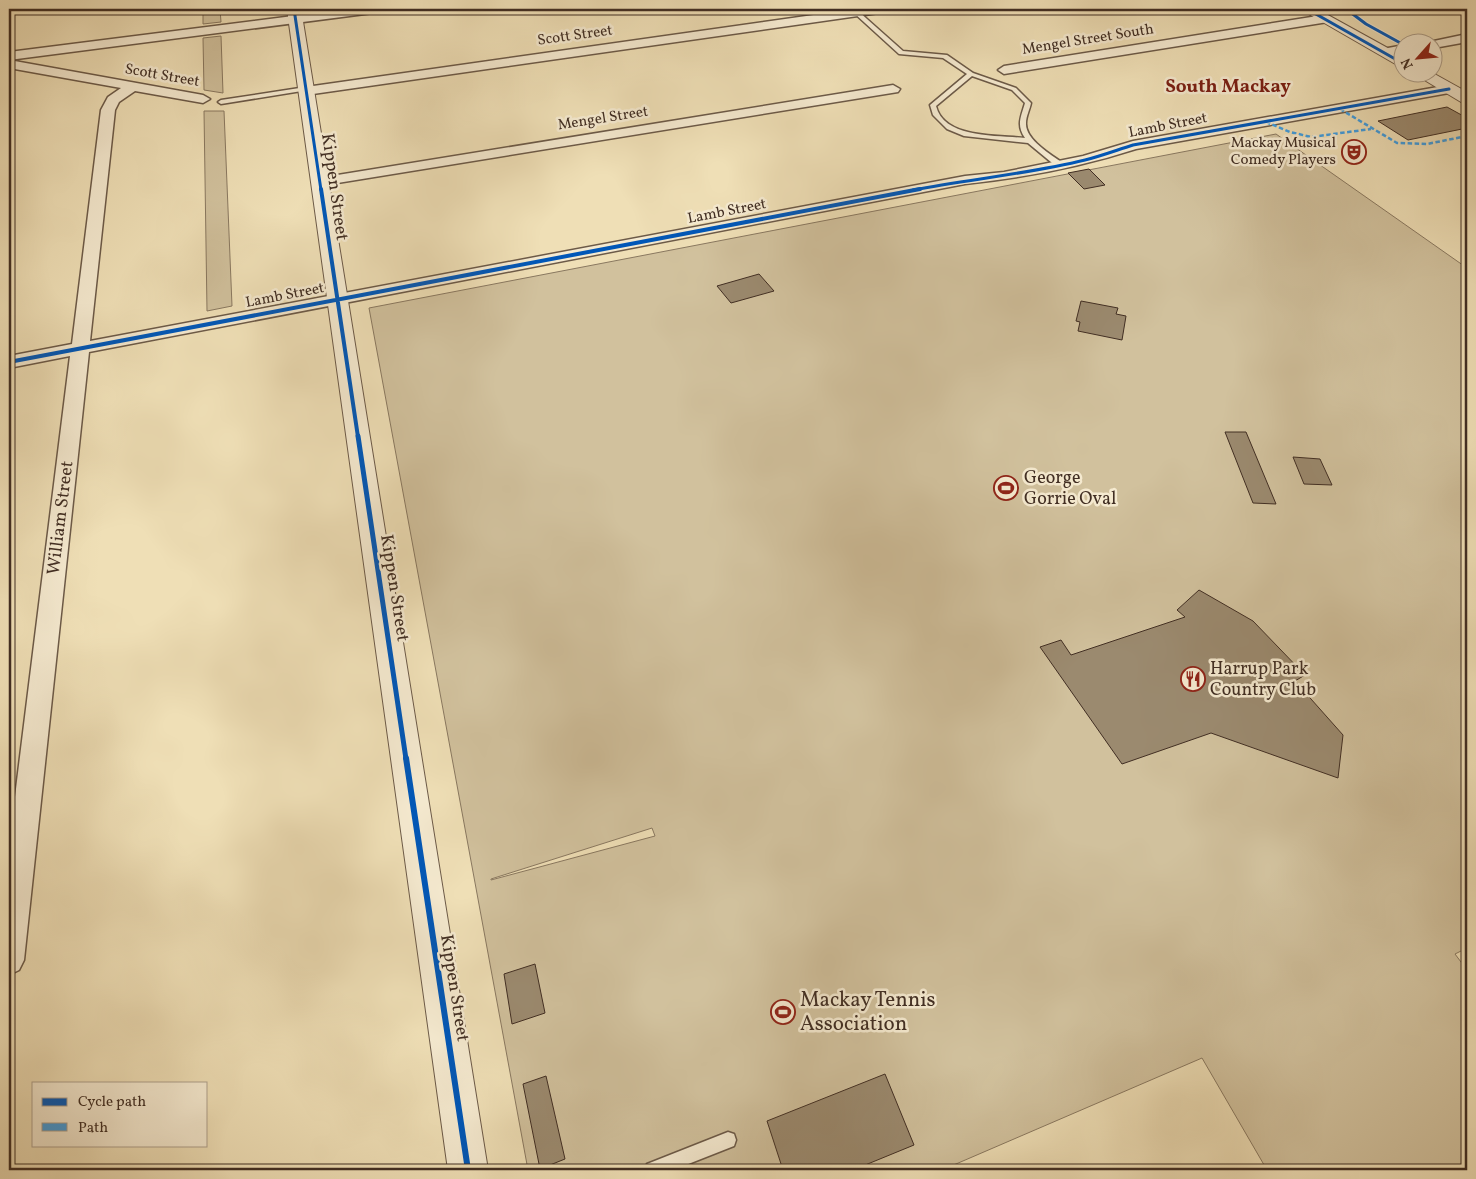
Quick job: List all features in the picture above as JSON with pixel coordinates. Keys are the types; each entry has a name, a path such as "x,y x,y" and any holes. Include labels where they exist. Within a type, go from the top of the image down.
{"street":[{"path":"9,56 294,14 373,9"},
{"name":"Scott Street","path":"306,90 846,12 879,9"},
{"path":"1307,9 1328,15 1394,51"},
{"name":"Kippen Street","path":"294,14 468,1170"},
{"name":"Mengel Street South","path":"1004,70 1328,15"},
{"path":"1444,42 1467,38"},
{"name":"Scott Street","path":"9,64 203,99"},
{"path":"1438,82 1467,99"},
{"path":"1441,82 1449,88"},
{"name":"William Street","path":"9,960 108,110 113,100 131,87"},
{"name":"Lamb Street","path":"9,362 966,180 1004,176 1086,160 1132,145 1449,88"},
{"name":"Mengel Street","path":"319,182 893,89"}],"lane":[{"path":"846,12 901,53 945,56 971,74 1014,89 1028,103 1022,120 1023,127 1032,141 1060,165"},
{"path":"971,74 933,105 935,114 949,128 964,134 1032,141"},
{"name":"Scott Street","path":"221,102 306,90"},
{"path":"653,1170 728,1140"}],"shaded area":[{"path":"203,9 220,9 221,22 203,24"},
{"path":"221,36 223,93 204,90 203,38"},
{"path":"204,111 224,111 232,306 207,311"},
{"path":"1276,134 1467,268 1467,948 1455,954 1467,970 1467,1170 1267,1170 1202,1058 942,1170 528,1170 369,308","holes":["652,828 655,836 491,880"]}],"building":[{"path":"1447,107 1467,118 1467,128 1408,140 1378,121"},
{"path":"1089,169 1105,185 1084,189 1068,173"},
{"path":"759,274 774,291 731,303 717,286"},
{"path":"1081,301 1118,308 1116,314 1126,316 1122,340 1078,331 1080,322 1076,321"},
{"path":"1225,432 1246,432 1276,504 1253,503"},
{"path":"1293,457 1320,459 1332,485 1304,484"},
{"path":"1199,590 1253,621 1305,675 1295,681 1343,735 1338,778 1211,733 1122,764 1040,647 1061,640 1071,655 1185,617 1177,610"},
{"path":"535,964 545,1013 512,1024 504,974"},
{"path":"885,1074 914,1145 853,1170 783,1170 767,1121"},
{"path":"546,1076 565,1159 540,1169 523,1084"}],"marked path":[{"path":"1340,109 1397,143 1427,144 1467,136"},
{"path":"1266,122 1290,132 1311,137 1371,129"}],"cycle path":[{"path":"294,9 468,1170"},
{"path":"1307,9 1394,58"},
{"path":"1346,9 1366,24 1394,39"},
{"path":"9,362 965,180 1004,176 1086,160 1133,145 1449,89"}],"place":[{"name":"Mackay Musical Comedy Players","path":"1354,152"},
{"name":"George Gorrie Oval","path":"1006,488"},
{"name":"Harrup Park Country Club","path":"1193,679"},
{"name":"Mackay Tennis Association","path":"783,1012"}],"district":[{"name":"South Mackay","path":"1228,87"}]}
